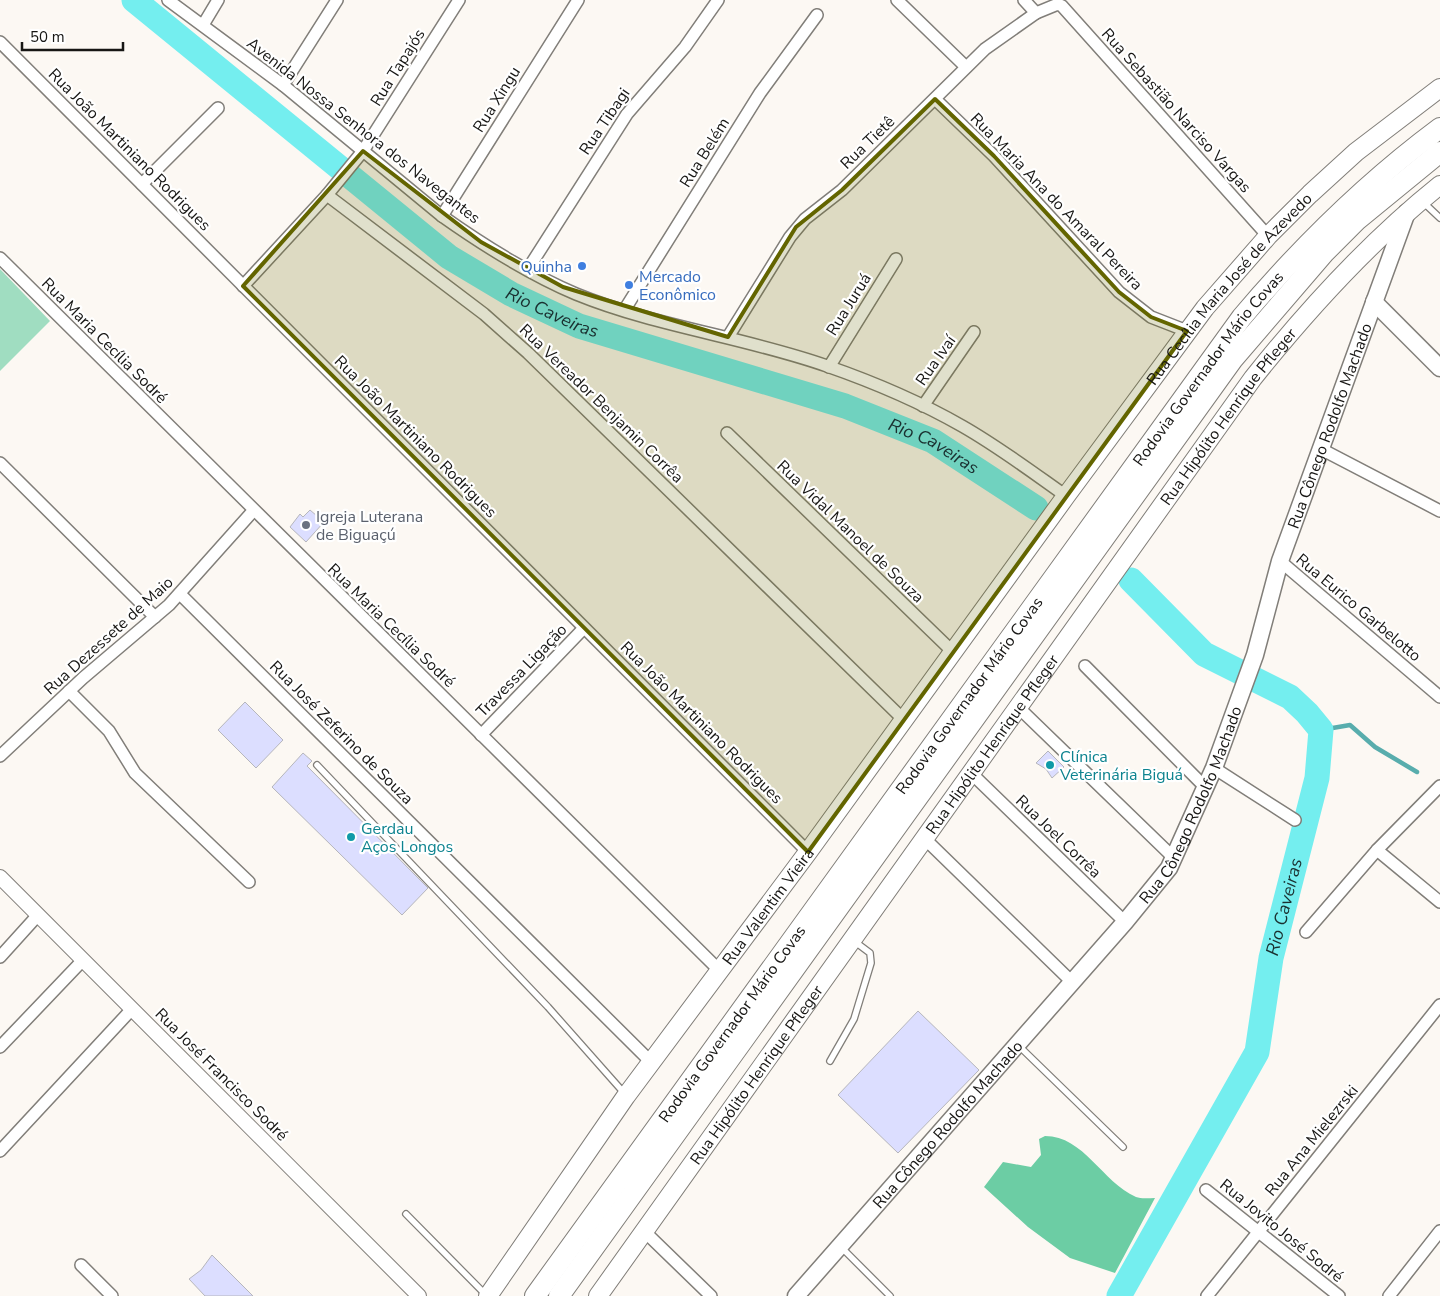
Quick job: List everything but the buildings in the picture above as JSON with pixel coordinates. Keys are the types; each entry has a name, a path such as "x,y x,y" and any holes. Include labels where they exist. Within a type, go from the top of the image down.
{"highway":[{"name":"Rodovia Governador Mário Covas","path":"542,1294 1242,317 1307,243 1348,203 1385,170 1440,128"},
{"name":"Rodovia Governador Mário Covas","path":"542,1294 610,1224 1233,359 1324,253 1357,220 1440,152"},
{"path":"568,1296 610,1224"}],"main road":[{"name":"Rua Cecília Maria José de Azevedo","path":"1050,518 1187,331 1268,236 1356,152 1440,88"},
{"name":"Rua Hipólito Henrique Pfleger","path":"598,1296 1253,378 1280,344 1339,278 1407,212 1440,185"},
{"name":"Rua Cônego Rodolfo Machado","path":"796,1296 1164,876 1174,858 1214,768 1255,655 1280,562 1407,212"},
{"path":"1374,302 1440,368"},
{"name":"Rua Valentim Vieira","path":"488,1296 626,1096 720,972 1050,518"}],"street":[{"name":"Avenida Nossa Senhora dos Navegantes","path":"168,0 203,24 283,85 442,216 466,233 528,269 578,294 828,367 923,406 984,439 1066,496"},
{"path":"203,24 218,0"},
{"path":"283,85 337,0"},
{"name":"Rua Tapajós","path":"329,192 363,151 459,0"},
{"name":"Rua Xingu","path":"442,216 578,0"},
{"name":"Rua Tibagi","path":"528,269 627,114 685,47 718,0"},
{"path":"897,0 966,67"},
{"path":"1024,0 1036,13"},
{"name":"Rua Tietê","path":"728,337 796,227 836,195 997,39 1036,13 1058,4 1062,6"},
{"name":"Rua Sebastião Narciso Vargas","path":"1062,6 1268,236"},
{"name":"Rua Belém","path":"625,309 760,93 817,15"},
{"name":"Rua João Martiniano Rodrigues","path":"0,42 808,852"},
{"name":"Rua Maria Ana do Amaral Pereira","path":"934,99 994,156 1119,292 1151,317 1187,331"},
{"path":"142,184 218,108"},
{"path":"243,286 329,192"},
{"name":"Rua Vereador Benjamin Corrêa","path":"329,192 484,314 528,353 904,720"},
{"name":"Rua Maria Cecília Sodré","path":"0,258 720,972"},
{"name":"Rua Juruá","path":"828,367 896,259"},
{"name":"Rua Ivaí","path":"923,406 974,332"},
{"name":"Rua Vidal Manoel de Souza","path":"727,433 953,652"},
{"path":"1321,449 1440,511"},
{"path":"0,463 155,617"},
{"name":"Rua Dezessete de Maio","path":"0,756 68,691 180,594 253,511"},
{"name":"Rua Eurico Garbelotto","path":"1280,562 1440,697"},
{"name":"Rua José Zeferino de Souza","path":"180,594 651,1062"},
{"name":"Travessa Ligação","path":"481,735 584,628"},
{"path":"1085,666 1205,787"},
{"path":"68,691 108,731 135,773 250,882"},
{"path":"1018,707 1174,858"},
{"path":"1214,768 1295,820"},
{"name":"Rua Joel Corrêa","path":"971,773 1125,922"},
{"path":"1306,932 1377,850 1440,786"},
{"path":"924,838 1072,982"},
{"path":"1377,850 1440,902"},
{"name":"Rua José Francisco Sodré","path":"0,877 419,1296"},
{"path":"0,957 38,915"},
{"path":"0,1047 83,960"},
{"name":"Rua Ana Mielezrski","path":"1207,1296 1440,1005"},
{"path":"0,1151 132,1009"},
{"name":"Rua Jovito José Sodré","path":"1206,1190 1339,1296"},
{"path":"644,1231 711,1296"},
{"path":"1389,1296 1440,1231"},
{"path":"81,1265 112,1296"}],"lane":[{"path":"1421,200 1440,218"},
{"path":"317,765 548,1007 626,1096"},
{"path":"830,1061 854,1019 872,957 870,953 852,939"},
{"path":"1018,1044 1123,1147"},
{"path":"406,1214 488,1296"},
{"path":"840,1246 890,1296"}],"highlighted area":[{"path":"935,99 994,156 1119,292 1151,317 1187,331 808,852 243,286 363,151 481,242 563,287 728,337 796,227 842,190"}],"green space":[{"path":"0,269 50,321 0,371"},
{"path":"1045,1136 1059,1138 1071,1143 1113,1181 1136,1197 1155,1198 1115,1273 1070,1258 1028,1227 984,1187 1003,1162 1031,1167 1041,1155 1039,1139"}],"waterway":[{"name":"Rio Caveiras","path":"134,0 449,257 511,294 579,326 845,406 933,441 1036,508"},
{"name":"Rio Caveiras","path":"1119,1296 1257,1052 1271,958 1317,778 1321,730 1290,697 1204,654 1131,580"},
{"path":"1321,730 1350,725 1375,747 1417,772"}],"place":[{"name":"Quinha","path":"582,266"},
{"name":"Mercado Econômico","path":"629,285"},
{"name":"Igreja Luterana de Biguaçú","path":"306,525"},
{"name":"Clínica Veterinária Biguá","path":"1050,765"},
{"name":"Gerdau Aços Longos","path":"351,837"}]}
